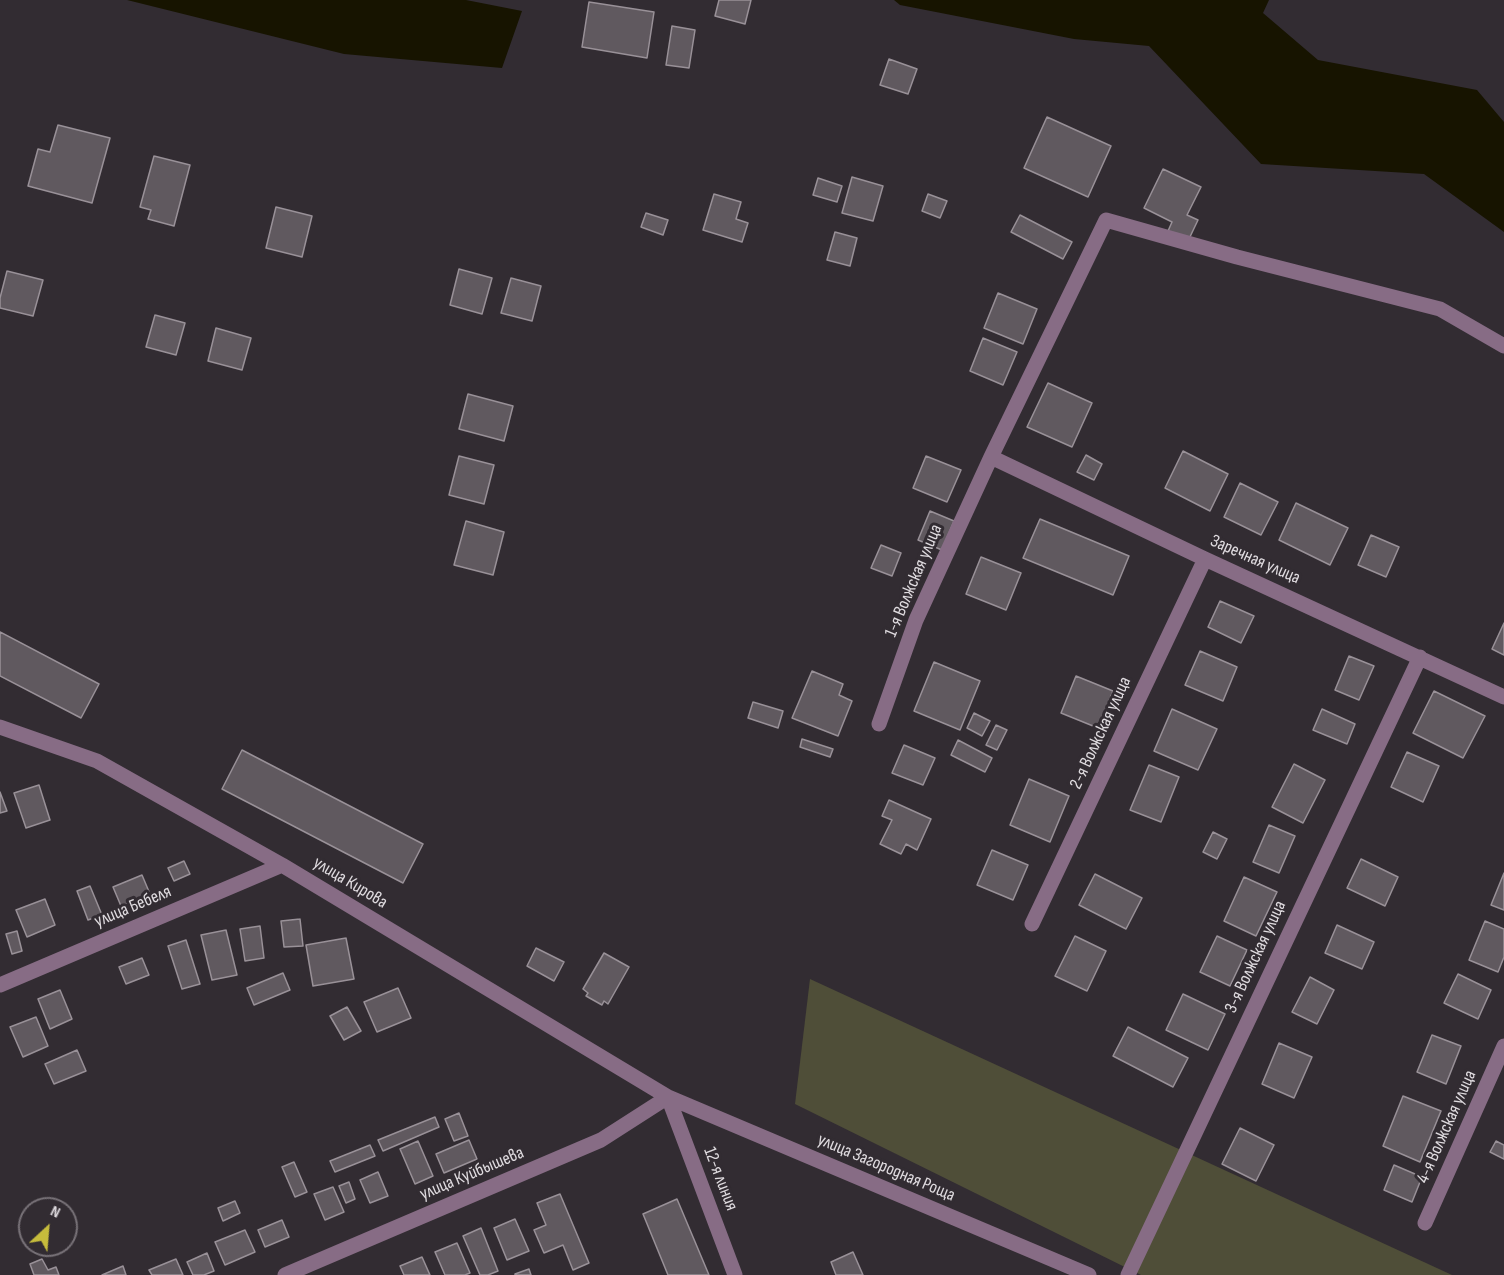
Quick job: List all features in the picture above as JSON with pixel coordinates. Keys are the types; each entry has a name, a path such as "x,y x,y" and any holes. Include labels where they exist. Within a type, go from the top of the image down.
{"street":[{"name":"1-я Волжская улица","path":"879,724 916,620 991,457 1106,220 1237,257 1440,309 1504,346"},
{"name":"Заречная улица","path":"991,457 1504,697"},
{"name":"2-я Волжская улица","path":"1032,924 1205,559"},
{"name":"3-я Волжская улица","path":"1128,1275 1420,657"},
{"name":"улица Кирова","path":"0,727 97,761 282,865 668,1097"},
{"name":"улица Бебеля","path":"0,985 282,865"},
{"name":"4-я Волжская улица","path":"1425,1223 1504,1046"},
{"name":"улица Куйбышева","path":"285,1275 602,1140 668,1097"},
{"name":"12-я линия","path":"668,1097 735,1275"},
{"name":"улица Загородная Роща","path":"668,1097 1089,1275"}],"shaded area":[{"path":"127,0 466,0 522,11 502,68 344,54"},
{"path":"894,0 1269,0 1263,13 1318,60 1477,90 1504,122 1504,232 1424,174 1261,164 1149,46 1074,39 900,5"},
{"path":"810,979 1452,1275 1141,1275 795,1104"}],"building":[{"path":"719,0 751,0 745,24 715,16"},
{"path":"589,2 654,12 647,58 582,47"},
{"path":"672,26 695,30 689,68 666,65"},
{"path":"889,59 917,69 908,94 880,85"},
{"path":"1047,117 1111,146 1088,197 1024,168"},
{"path":"58,125 110,138 92,203 28,186 38,149 50,152"},
{"path":"154,156 190,165 174,226 148,219 151,210 140,207"},
{"path":"1163,169 1201,187 1187,215 1198,220 1188,241 1168,231 1172,222 1144,208"},
{"path":"852,177 883,186 873,221 842,213"},
{"path":"818,178 842,186 837,202 813,195"},
{"path":"714,194 741,202 736,219 748,223 742,242 703,230"},
{"path":"928,194 947,201 940,218 922,211"},
{"path":"276,207 312,216 302,257 266,248"},
{"path":"646,213 668,220 663,235 641,227"},
{"path":"1020,215 1072,242 1063,259 1011,232"},
{"path":"835,232 857,238 850,266 827,260"},
{"path":"459,269 492,278 482,314 450,305"},
{"path":"7,271 43,280 33,316 0,308 0,298"},
{"path":"511,278 541,286 532,321 501,313"},
{"path":"998,293 1037,309 1023,344 984,328"},
{"path":"155,315 185,323 176,355 146,347"},
{"path":"216,328 251,338 242,370 208,361"},
{"path":"983,338 1017,352 1003,385 970,371"},
{"path":"1048,383 1092,403 1072,447 1027,427"},
{"path":"468,394 513,406 504,441 459,429"},
{"path":"1183,451 1228,474 1210,511 1165,488"},
{"path":"1086,455 1102,464 1094,480 1077,472"},
{"path":"459,456 494,465 484,504 449,495"},
{"path":"926,456 961,470 947,502 913,488"},
{"path":"1240,483 1278,502 1261,535 1224,517"},
{"path":"1296,503 1348,528 1330,565 1279,540"},
{"path":"930,511 954,521 942,550 918,540"},
{"path":"1040,519 1129,556 1113,595 1023,558"},
{"path":"466,521 504,532 493,575 454,565"},
{"path":"1371,535 1399,547 1386,577 1358,565"},
{"path":"881,545 901,553 892,576 871,568"},
{"path":"981,557 1021,573 1006,610 966,594"},
{"path":"1220,601 1254,616 1241,643 1208,627"},
{"path":"1504,623 1504,655 1492,649"},
{"path":"0,632 99,684 81,718 0,676"},
{"path":"1200,651 1237,667 1223,701 1185,685"},
{"path":"1349,656 1374,666 1359,700 1335,690"},
{"path":"934,662 980,681 960,730 914,711"},
{"path":"812,671 843,684 839,695 852,701 838,736 792,718"},
{"path":"1076,676 1113,691 1098,728 1061,713"},
{"path":"1434,691 1485,716 1463,758 1413,733"},
{"path":"753,702 783,711 778,728 748,718"},
{"path":"1172,709 1217,729 1198,770 1154,751"},
{"path":"1322,709 1355,724 1347,744 1313,730"},
{"path":"974,713 990,721 982,736 967,728"},
{"path":"996,725 1007,730 997,750 986,745"},
{"path":"802,739 833,749 830,757 800,747"},
{"path":"958,740 992,758 985,772 951,755"},
{"path":"904,745 935,758 923,785 892,773"},
{"path":"242,750 423,844 403,883 222,789"},
{"path":"1407,752 1439,766 1423,802 1391,787"},
{"path":"1294,764 1325,780 1303,823 1272,807"},
{"path":"1149,765 1179,777 1161,822 1130,810"},
{"path":"1029,779 1069,796 1050,842 1010,825"},
{"path":"39,785 50,820 26,828 14,793"},
{"path":"0,792 7,811 0,813"},
{"path":"889,800 931,819 917,850 906,844 901,854 880,844 892,820 882,816"},
{"path":"1269,825 1295,836 1279,873 1253,862"},
{"path":"1213,832 1227,839 1217,859 1203,852"},
{"path":"992,850 1028,865 1013,900 977,885"},
{"path":"1361,859 1398,877 1385,906 1347,888"},
{"path":"184,861 190,874 174,881 168,868"},
{"path":"1504,873 1504,910 1491,905"},
{"path":"1095,874 1142,898 1126,929 1079,905"},
{"path":"142,875 150,894 121,906 113,887"},
{"path":"1244,877 1277,892 1256,936 1224,921"},
{"path":"90,886 102,915 88,920 77,891"},
{"path":"45,899 55,925 27,937 16,910"},
{"path":"300,919 303,946 284,947 281,921"},
{"path":"1485,921 1504,929 1504,957 1498,972 1469,960"},
{"path":"1337,925 1374,942 1362,969 1325,953"},
{"path":"260,926 264,958 245,961 240,929"},
{"path":"226,930 237,975 212,980 201,935"},
{"path":"17,931 22,951 12,954 6,934"},
{"path":"1075,936 1106,951 1087,991 1055,976"},
{"path":"1217,936 1247,950 1230,986 1200,972"},
{"path":"346,938 354,979 313,986 306,945"},
{"path":"186,940 200,984 182,989 168,946"},
{"path":"536,948 564,962 554,981 527,966"},
{"path":"604,953 629,967 608,1004 604,1001 602,1005 586,996 588,993 583,989"},
{"path":"142,958 149,975 126,984 119,967"},
{"path":"283,973 290,990 254,1005 247,988"},
{"path":"1458,974 1491,990 1478,1019 1444,1003"},
{"path":"1310,977 1334,990 1317,1024 1292,1012"},
{"path":"398,988 411,1018 377,1032 364,1002"},
{"path":"60,990 72,1019 50,1029 38,999"},
{"path":"1183,994 1225,1014 1208,1050 1166,1030"},
{"path":"347,1007 361,1031 344,1040 330,1016"},
{"path":"36,1017 48,1046 23,1057 10,1027"},
{"path":"1128,1027 1188,1058 1173,1087 1113,1056"},
{"path":"1432,1035 1461,1046 1446,1084 1417,1072"},
{"path":"1279,1043 1312,1057 1294,1098 1262,1084"},
{"path":"77,1050 86,1071 54,1084 45,1064"},
{"path":"1403,1096 1441,1111 1420,1162 1383,1146"},
{"path":"459,1113 468,1136 454,1141 445,1119"},
{"path":"435,1117 439,1127 383,1151 378,1140"},
{"path":"1240,1128 1274,1145 1256,1181 1222,1164"},
{"path":"469,1140 477,1159 444,1173 436,1154"},
{"path":"418,1141 433,1176 415,1184 400,1149"},
{"path":"1496,1141 1504,1145 1504,1159 1490,1152"},
{"path":"370,1145 375,1156 335,1172 330,1161"},
{"path":"294,1162 307,1192 295,1197 282,1167"},
{"path":"1394,1165 1422,1177 1412,1202 1384,1190"},
{"path":"378,1172 388,1196 370,1203 360,1180"},
{"path":"349,1182 355,1199 346,1203 339,1186"},
{"path":"333,1187 344,1212 325,1220 314,1194"},
{"path":"560,1194 589,1263 573,1270 563,1245 544,1253 534,1230 546,1225 537,1203"},
{"path":"677,1199 709,1275 668,1275 643,1214"},
{"path":"235,1201 240,1213 223,1221 218,1208"},
{"path":"515,1219 529,1251 507,1260 494,1228"},
{"path":"282,1220 289,1237 265,1247 258,1230"},
{"path":"481,1228 498,1271 488,1275 480,1275 463,1236"},
{"path":"245,1230 255,1252 225,1265 215,1242"},
{"path":"457,1243 470,1273 445,1275 435,1252"},
{"path":"853,1252 863,1275 836,1275 831,1262"},
{"path":"207,1253 214,1271 204,1275 193,1275 187,1262"},
{"path":"422,1257 430,1275 404,1275 400,1266"},
{"path":"42,1259 48,1270 56,1267 59,1275 34,1275 30,1264"},
{"path":"176,1259 183,1275 152,1275 149,1270"},
{"path":"123,1266 126,1275 102,1275"},
{"path":"529,1269 531,1275 515,1275 515,1274"}]}
